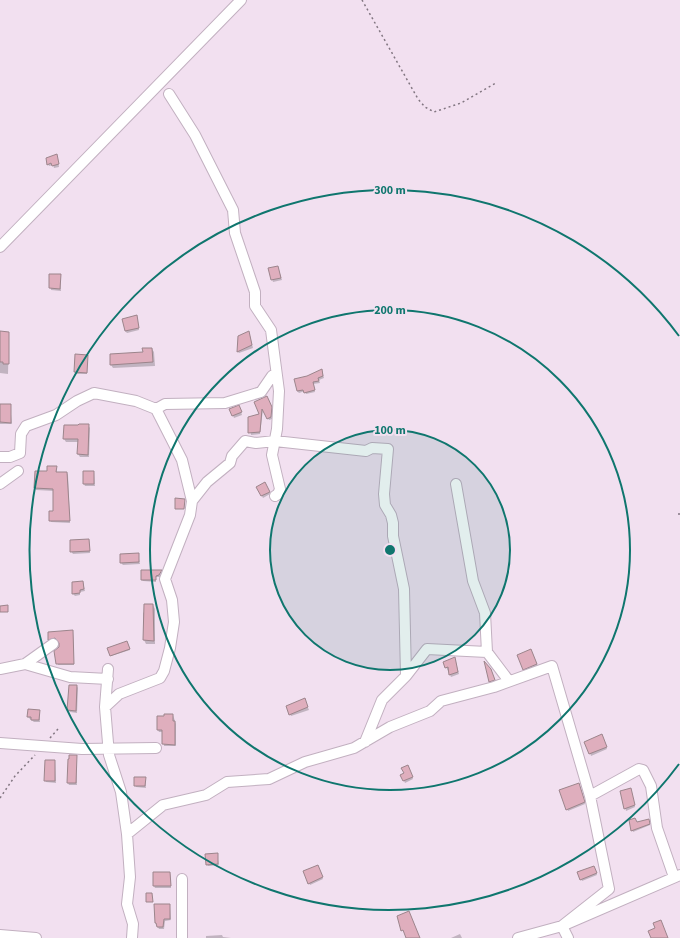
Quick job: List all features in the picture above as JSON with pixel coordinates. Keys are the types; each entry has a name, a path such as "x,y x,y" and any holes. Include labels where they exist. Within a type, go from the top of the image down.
{"street":[{"path":"0,247 240,0"},
{"path":"169,94 195,135 233,210 235,233 256,292 255,306 271,330 279,391 275,441 272,455 280,489 278,494 275,496"},
{"path":"156,409 165,404 225,404 261,392 272,376 276,373"},
{"path":"0,457 10,457 20,453 21,434 26,426 56,415 77,401 94,393 136,401 156,409 182,460 192,501 190,515 165,578 172,600 174,622 170,648 164,671 160,678 119,694 105,707"},
{"path":"192,501 207,482 230,463 242,443 275,441 366,451 370,448 388,449 384,494 385,505 392,515 393,536 404,589 406,676"},
{"path":"0,484 18,472"},
{"path":"456,484 473,581 485,613 487,652 509,682"},
{"path":"0,669 25,664 54,644"},
{"path":"365,742 382,700 406,676 427,650 487,652"},
{"path":"25,664 70,678 108,674 105,707 108,748 121,792 127,834 130,877 127,904 133,924 132,938"},
{"path":"127,834 163,805 206,795 227,782 268,779 305,762 354,748 390,727 430,711 442,701 509,682 552,666 590,796 608,889 562,926"},
{"path":"0,743 82,749 156,748"},
{"path":"518,938 562,926 677,876 657,828 651,786 643,770 639,769 590,796"},
{"path":"182,878 182,938"},
{"path":"562,926 568,938"},
{"path":"0,935 36,938"}],"path":[{"path":"362,0 418,99 429,110 434,112 461,103 496,83"},
{"path":"47,741 58,729"},
{"path":"0,798 15,776 37,753"}],"building":[{"path":"57,154 59,164 52,166 51,163 47,165 46,158"},
{"path":"278,266 281,278 271,280 268,268"},
{"path":"49,274 61,274 60,289 49,288"},
{"path":"137,315 139,328 125,331 122,319"},
{"path":"0,331 9,332 9,364 3,364 3,362 0,362"},
{"path":"249,331 252,345 237,352 238,336"},
{"path":"142,348 152,348 153,362 110,365 110,354 143,352"},
{"path":"75,354 88,355 87,373 74,372"},
{"path":"322,369 323,376 318,378 319,381 313,382 315,390 304,393 303,390 297,391 294,379 307,376"},
{"path":"267,396 272,407 271,417 267,419 262,409 260,432 248,433 248,417 259,414 254,402"},
{"path":"0,404 11,404 11,423 0,422"},
{"path":"239,405 242,412 232,416 229,409"},
{"path":"89,424 88,455 77,454 78,439 63,439 64,425"},
{"path":"47,466 57,466 56,472 67,472 70,521 49,521 49,511 53,511 53,489 34,488 35,471 47,471"},
{"path":"83,471 94,471 94,484 83,484"},
{"path":"265,482 270,492 261,496 256,487"},
{"path":"175,498 185,499 184,509 175,509"},
{"path":"89,539 90,551 70,552 70,540"},
{"path":"139,553 139,562 120,563 120,554"},
{"path":"141,570 162,570 159,575 156,576 156,580 141,580"},
{"path":"83,581 84,589 80,590 80,593 72,594 72,582"},
{"path":"144,604 153,604 154,641 143,640"},
{"path":"8,605 8,612 0,612 0,606"},
{"path":"73,630 74,664 56,664 54,651 59,647 59,643 55,638 48,640 48,632"},
{"path":"127,641 130,649 110,656 107,648"},
{"path":"531,649 537,664 523,670 517,655"},
{"path":"455,657 458,672 449,675 448,667 445,668 443,662"},
{"path":"484,661 491,669 495,680 489,682"},
{"path":"69,685 77,685 76,711 67,710"},
{"path":"305,698 308,707 289,715 286,706"},
{"path":"28,709 40,710 39,720 31,720 31,717 27,717"},
{"path":"164,714 173,714 173,721 175,721 175,745 162,744 162,730 157,730 157,716 164,716"},
{"path":"602,734 607,747 589,754 584,742"},
{"path":"69,755 77,755 76,783 67,783"},
{"path":"45,760 55,760 55,781 44,781"},
{"path":"408,765 413,777 403,781 400,775 404,773 401,768"},
{"path":"134,777 146,777 145,786 134,786"},
{"path":"579,783 585,802 566,810 559,790"},
{"path":"631,788 635,805 624,809 620,791"},
{"path":"635,818 637,822 649,819 650,824 631,831 629,820"},
{"path":"218,853 218,864 206,865 205,854"},
{"path":"318,865 323,877 308,884 303,871"},
{"path":"594,866 597,873 580,880 577,872"},
{"path":"153,872 170,872 171,886 153,886"},
{"path":"146,893 152,893 153,902 146,902"},
{"path":"154,904 170,904 170,919 164,919 163,927 157,927 155,923"},
{"path":"409,911 420,938 406,938 403,930 401,931 397,916"},
{"path":"661,920 668,938 651,938 648,931 655,928 653,923"}]}
